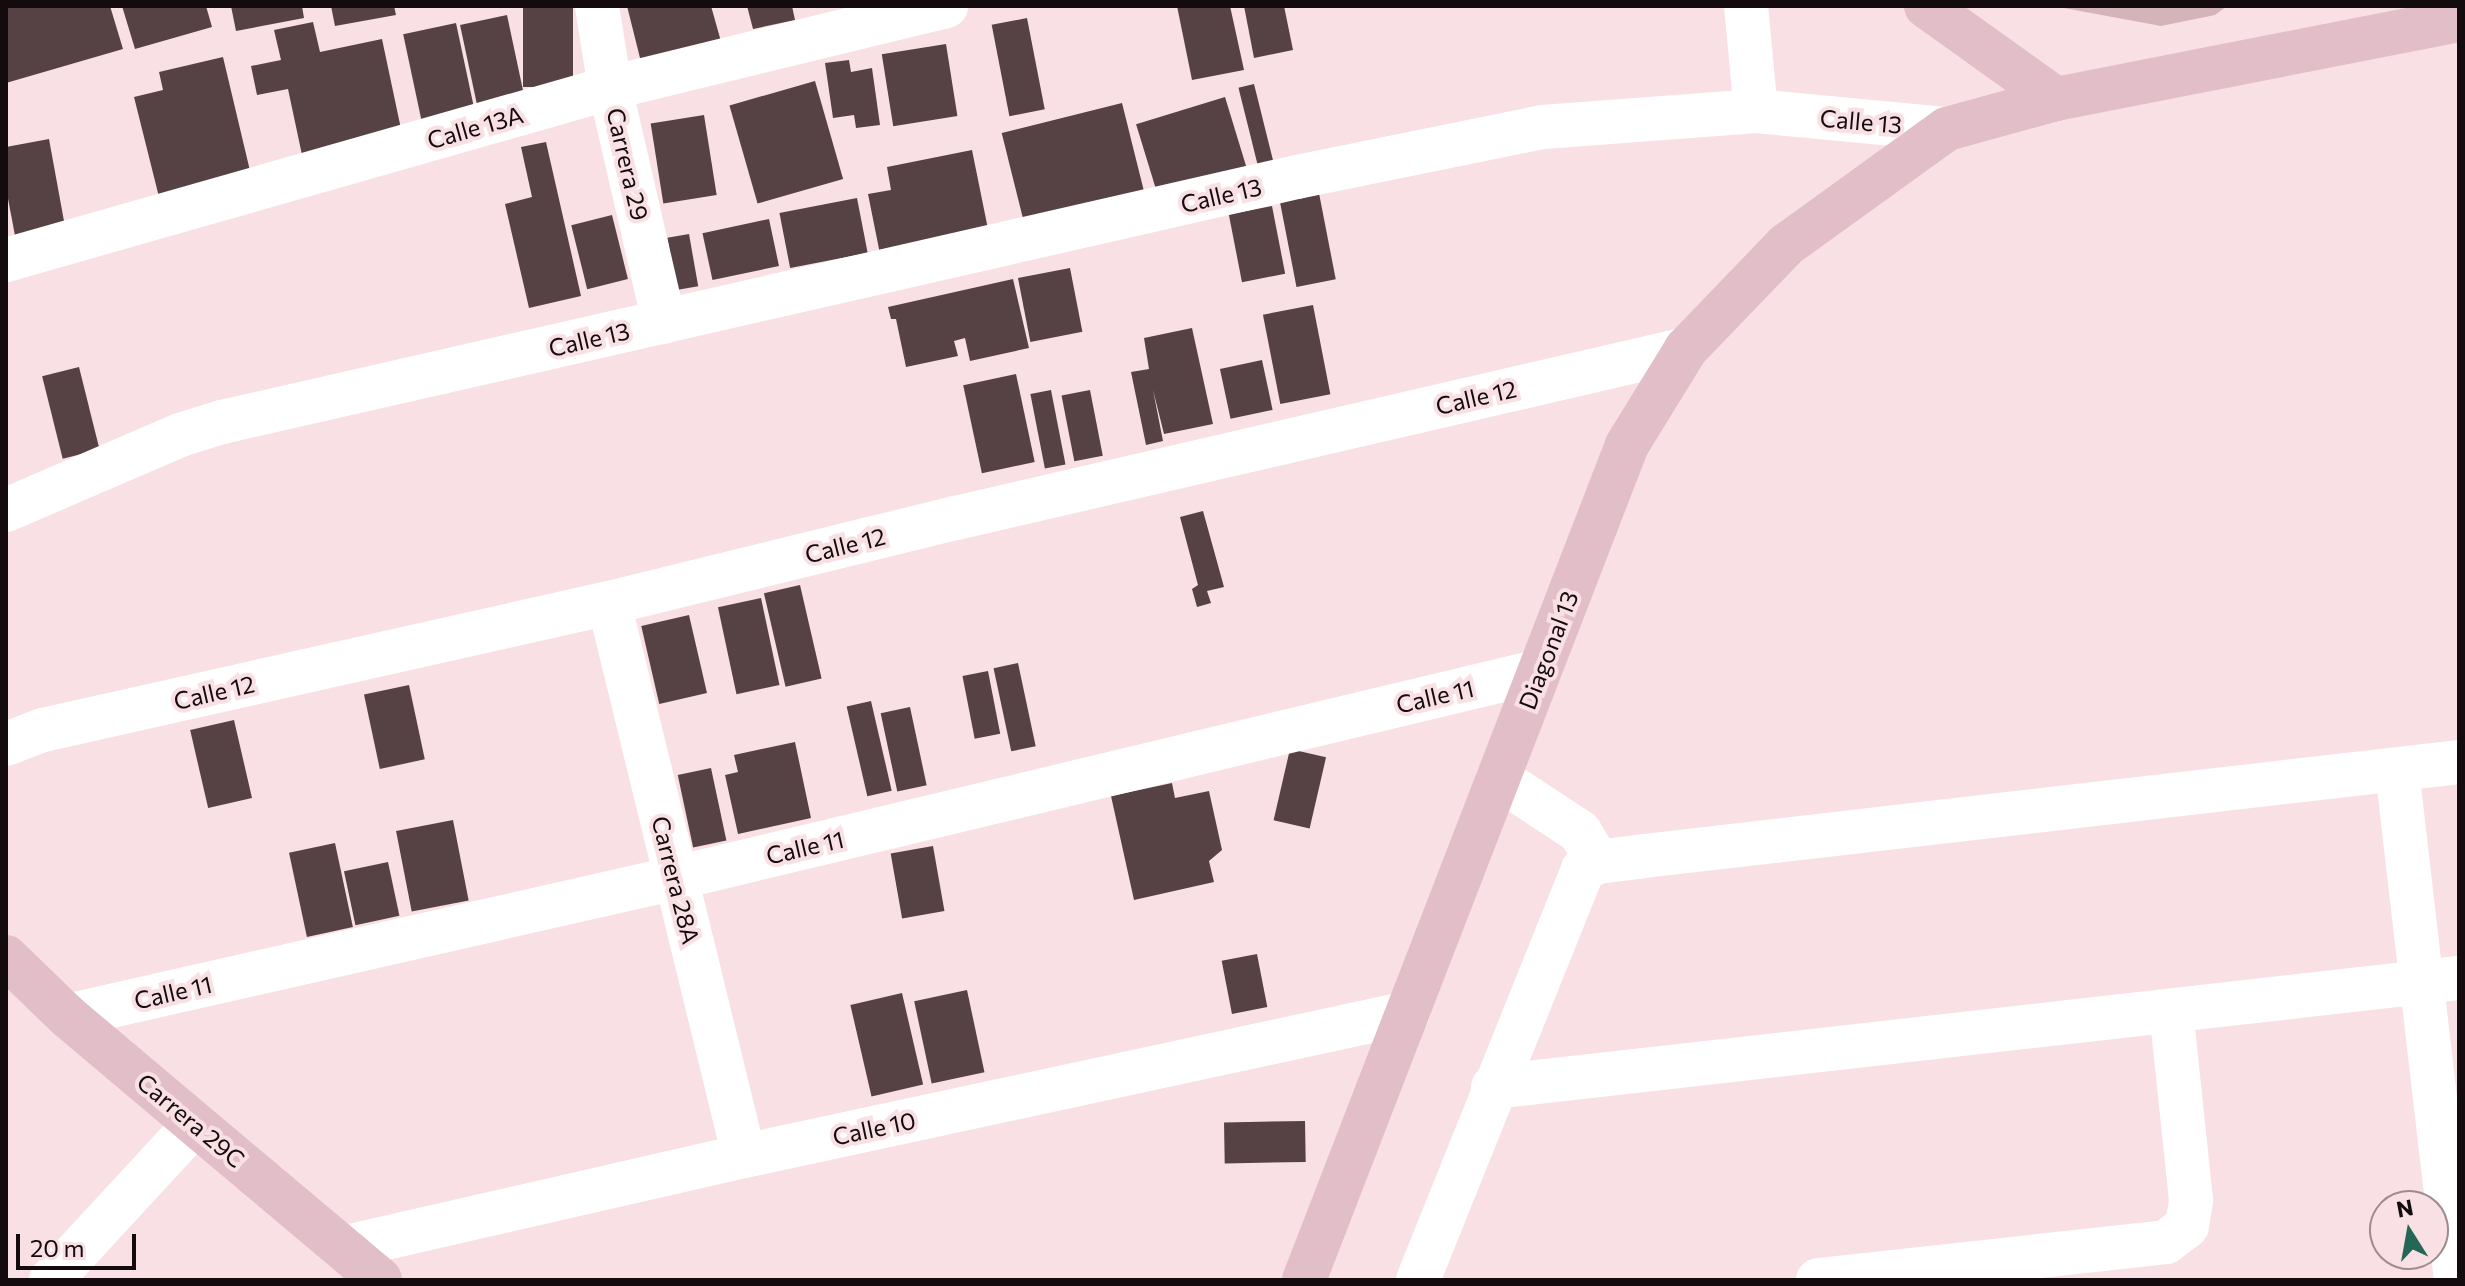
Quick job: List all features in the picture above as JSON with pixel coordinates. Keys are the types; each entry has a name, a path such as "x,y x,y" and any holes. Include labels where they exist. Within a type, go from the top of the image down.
{"street":[{"name":"Carrera 29","path":"597,6 610,88 664,322"},
{"name":"Calle 13A","path":"6,260 610,88 946,6"},
{"path":"1746,6 1756,111"},
{"path":"1926,6 2056,99"},
{"name":"Calle 13","path":"6,510 180,435 222,422 1297,177 1543,127 1756,111 1947,129 2056,99 2459,20"},
{"name":"Diagonal 13","path":"1304,1280 1627,445 1686,349 1786,245 1947,129"},
{"name":"Calle 12","path":"6,744 43,730 609,603 956,518 1686,349"},
{"name":"Carrera 28A","path":"609,603 744,1156"},
{"name":"Calle 11","path":"67,1016 676,878 1540,671"},
{"path":"1418,1280 1571,892 1583,869 1598,862 2459,762"},
{"path":"2397,770 2440,980 2456,1280"},
{"path":"1498,778 1580,832 1598,862"},
{"name":"Carrera 29C","path":"6,957 67,1016 380,1280"},
{"path":"1493,1087 2440,980"},
{"path":"1818,1280 2022,1269 2166,1242 2187,1226 2191,1200 2171,1011"},
{"name":"Calle 10","path":"342,1248 744,1156 1408,1013"},
{"path":"51,1280 195,1124"}],"shaded area":[{"path":"2053,6 2227,6 2215,15 2161,26"}],"building":[{"path":"6,6 110,6 123,49 6,83"},
{"path":"122,6 206,6 212,27 135,49"},
{"path":"231,6 302,6 304,18 236,31"},
{"path":"331,6 394,6 396,15 335,26"},
{"path":"523,6 573,6 573,87 523,87"},
{"path":"627,6 711,6 722,45 642,66"},
{"path":"747,6 792,6 795,20 753,29"},
{"path":"1177,6 1230,6 1244,70 1192,80"},
{"path":"1244,6 1284,6 1293,50 1254,58"},
{"path":"507,15 525,98 478,108 460,25"},
{"path":"1027,18 1045,109 1009,116 992,25"},
{"path":"313,22 320,52 382,39 401,129 302,155 288,89 257,95 251,66 281,60 274,30"},
{"path":"456,23 476,115 423,126 403,34"},
{"path":"946,44 957,116 893,126 882,54"},
{"path":"223,57 251,175 159,197 134,97 163,90 159,72"},
{"path":"849,60 851,72 872,68 880,125 856,128 854,115 833,118 825,63"},
{"path":"815,81 843,179 758,204 729,106"},
{"path":"1254,84 1274,163 1258,166 1238,88"},
{"path":"1225,97 1247,170 1158,197 1136,124"},
{"path":"1122,103 1145,196 1025,226 1002,133"},
{"path":"704,115 717,195 663,203 651,123"},
{"path":"49,139 66,232 16,241 6,188 6,147"},
{"path":"546,142 581,296 529,308 505,204 532,197 521,147"},
{"path":"972,150 989,234 880,254 868,194 891,190 887,167"},
{"path":"1318,188 1336,279 1296,287 1279,196"},
{"path":"857,198 868,253 790,268 779,213"},
{"path":"1272,206 1285,274 1242,282 1229,214"},
{"path":"612,215 628,279 587,289 571,225"},
{"path":"769,219 779,266 712,280 702,233"},
{"path":"689,234 698,286 677,290 667,238"},
{"path":"1070,268 1082,332 1030,342 1018,278"},
{"path":"1013,279 1029,348 970,361 965,338 954,341 958,356 906,367 896,319 891,319 888,307"},
{"path":"1313,305 1330,394 1280,404 1263,315"},
{"path":"1192,328 1213,424 1164,434 1153,390 1163,441 1146,445 1131,372 1149,369 1144,338"},
{"path":"1262,360 1273,410 1231,419 1220,369"},
{"path":"79,367 100,449 63,459 42,376"},
{"path":"1016,374 1035,462 982,473 963,385"},
{"path":"1051,390 1066,465 1045,469 1030,394"},
{"path":"1090,390 1103,456 1074,461 1062,396"},
{"path":"1203,511 1224,587 1207,591 1211,603 1197,607 1192,589 1198,585 1180,517"},
{"path":"800,585 822,679 786,687 764,593"},
{"path":"761,598 780,685 736,694 718,607"},
{"path":"689,615 707,693 659,704 641,626"},
{"path":"1018,663 1036,746 1011,751 994,668"},
{"path":"988,671 1000,734 975,739 962,676"},
{"path":"409,685 425,759 380,769 364,695"},
{"path":"871,701 892,791 867,796 847,707"},
{"path":"910,707 927,785 897,791 881,713"},
{"path":"234,720 252,798 208,808 190,730"},
{"path":"795,742 811,818 738,834 725,775 738,772 734,755"},
{"path":"1290,749 1326,757 1310,828 1274,820"},
{"path":"711,768 726,840 693,847 678,775"},
{"path":"1172,783 1175,798 1209,791 1222,850 1209,861 1214,882 1134,900 1111,796"},
{"path":"453,820 469,900 412,912 396,831"},
{"path":"335,843 353,927 307,937 289,853"},
{"path":"933,846 944,911 902,918 891,853"},
{"path":"388,862 399,916 355,925 344,871"},
{"path":"1257,954 1267,1007 1232,1014 1222,961"},
{"path":"967,990 984,1072 932,1083 914,1001"},
{"path":"902,993 923,1085 872,1097 850,1005"},
{"path":"1305,1121 1306,1162 1225,1163 1224,1122"}]}
